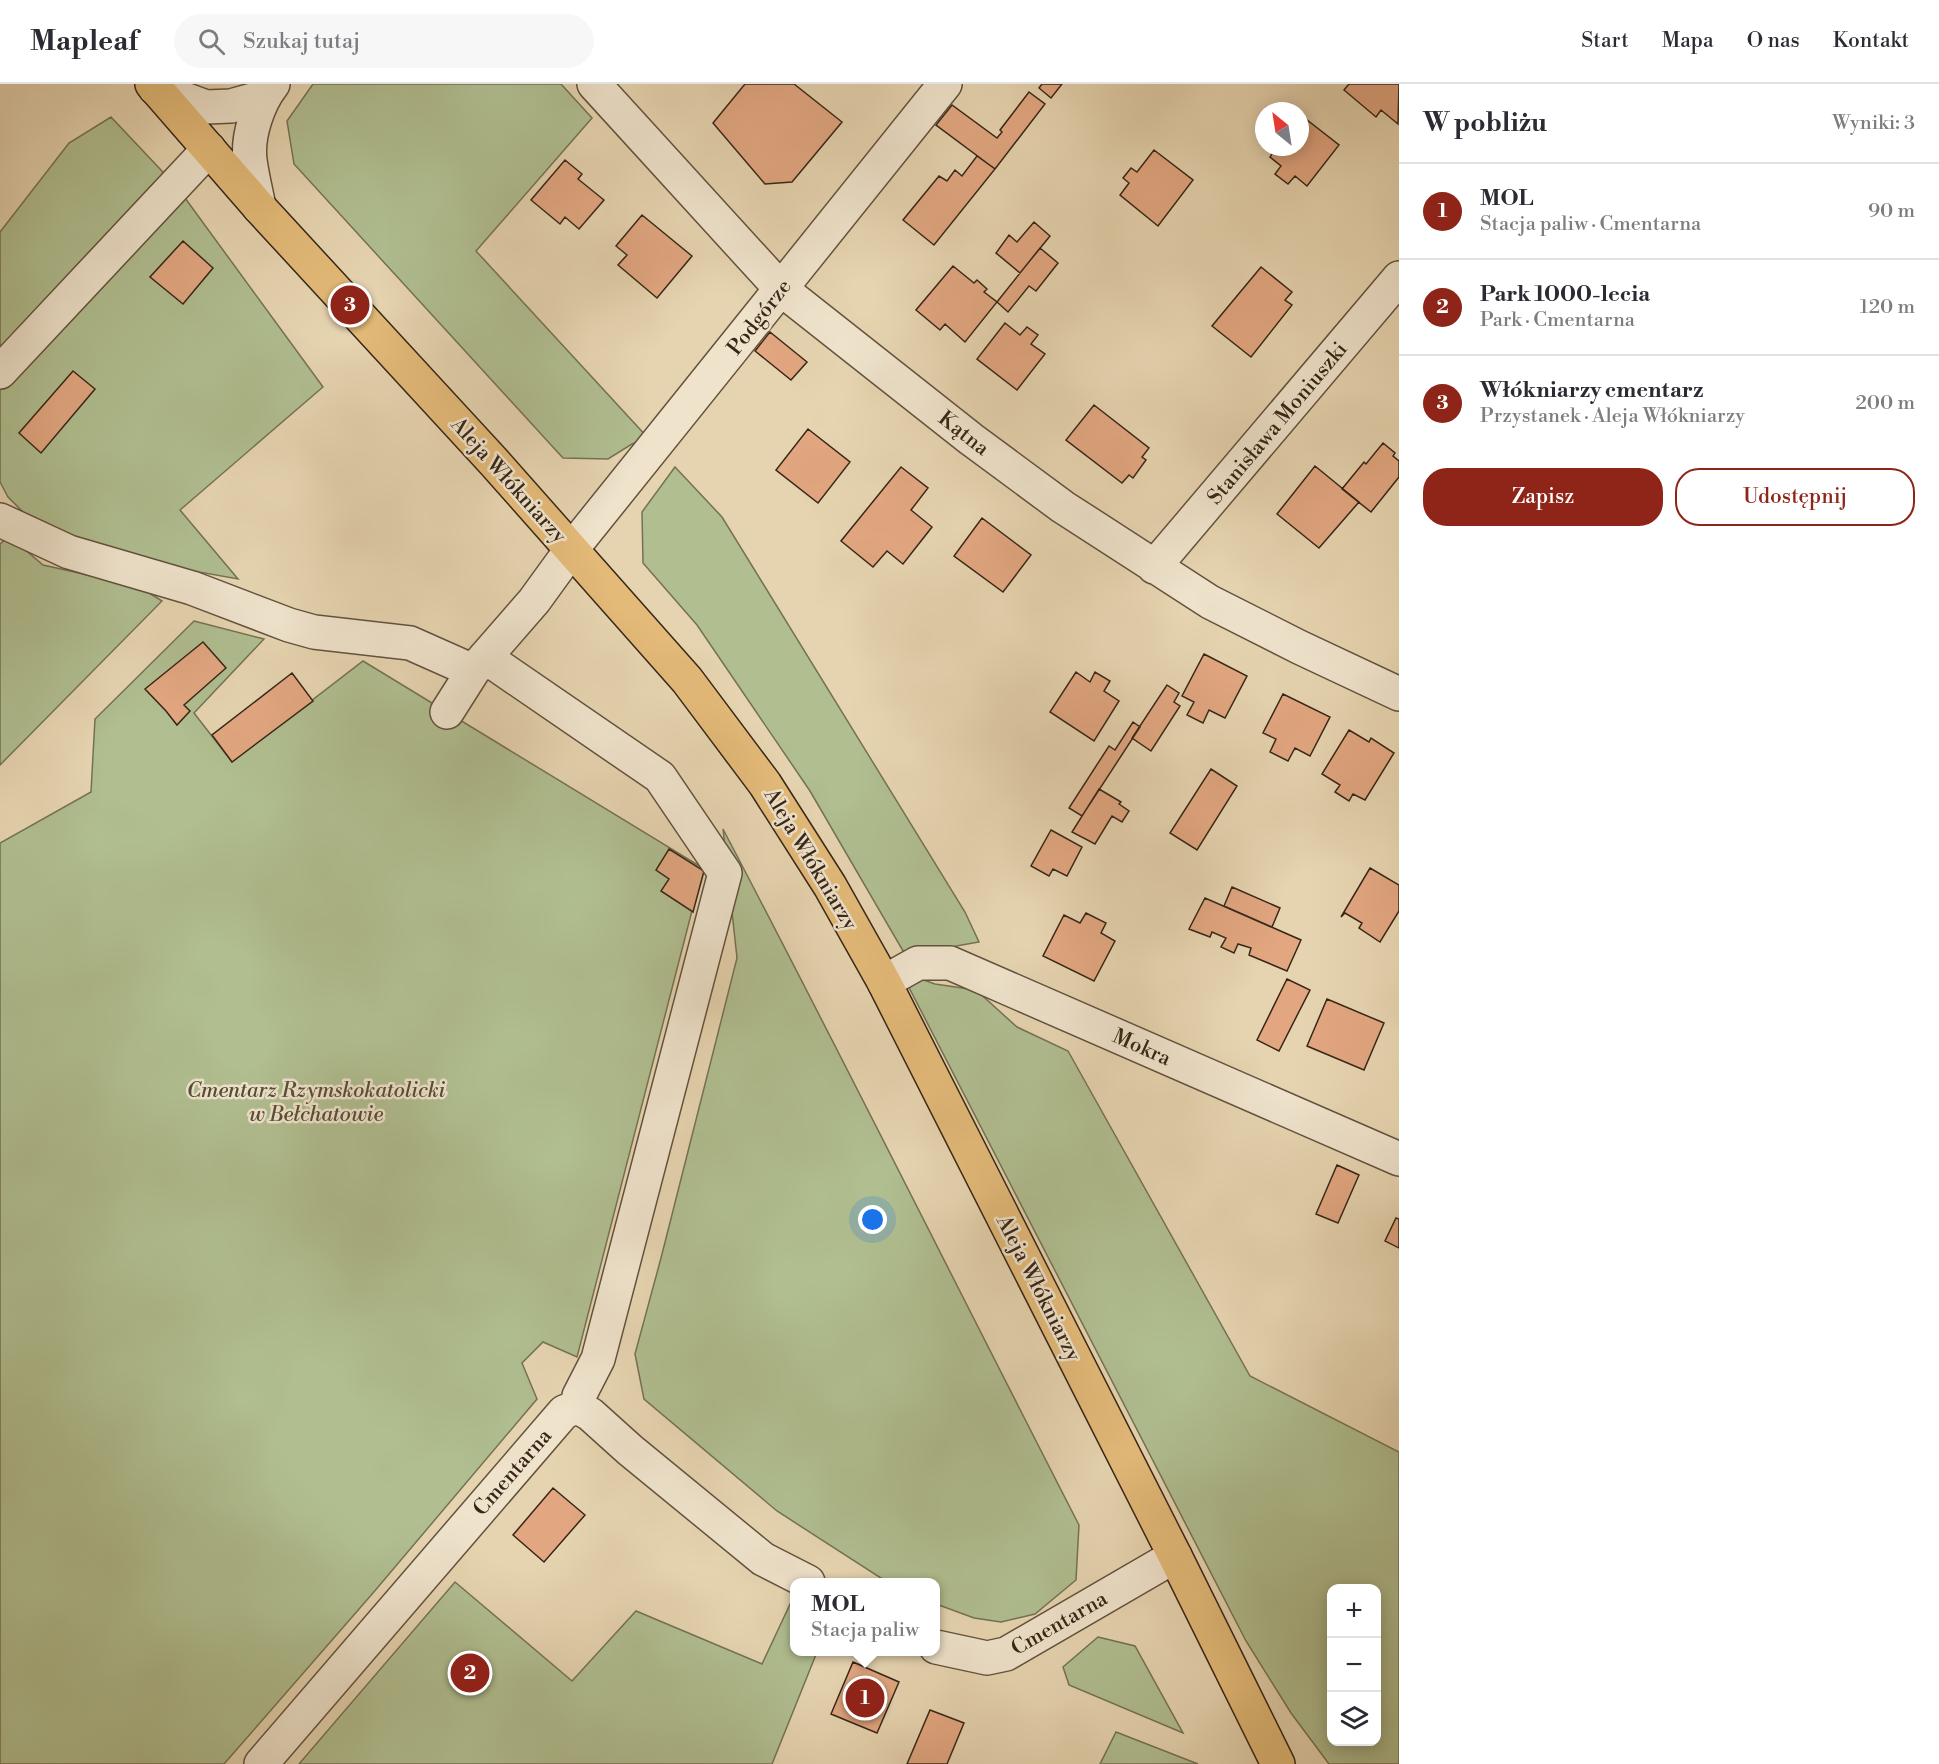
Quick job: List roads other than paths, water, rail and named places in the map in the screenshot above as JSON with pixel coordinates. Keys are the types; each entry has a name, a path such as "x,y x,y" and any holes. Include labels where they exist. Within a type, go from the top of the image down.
{"main road":[{"name":"Aleja Włókniarzy","path":"153,86 260,207 485,452 687,680 765,784 830,886 884,982 1278,1764"}],"street":[{"name":"Kątna","path":"594,84 781,289 971,439 1063,507 1210,602 1399,694"},
{"name":"Podgórze","path":"479,664 534,601 572,550 945,84"},
{"path":"153,86 206,107 231,106 268,91"},
{"path":"260,207 250,158 252,135 268,91"},
{"path":"0,372 209,149"},
{"name":"Stanisława Moniuszki","path":"1154,567 1399,278"},
{"path":"0,520 69,552 192,588 289,626 330,634 410,643 479,664 660,777 725,873 598,1359 579,1396 577,1407 590,1414 630,1450 763,1558 800,1578"},
{"path":"447,712 479,664"},
{"name":"Mokra","path":"884,982 918,963 950,963 1399,1160"},
{"name":"Cmentarna","path":"261,1764 564,1412 577,1407"},
{"name":"Cmentarna","path":"940,1648 987,1658 1006,1654 1175,1556"}],"place":[{"name":"Włókniarzy cmentarz","path":"350,305"},
{"name":"Park 1000-lecia","path":"470,1673"},
{"name":"MOL","path":"865,1698"}],"park label":[{"name":"Cmentarz Rzymskokatolicki w Bełchatowie","path":"316,1102"}]}
